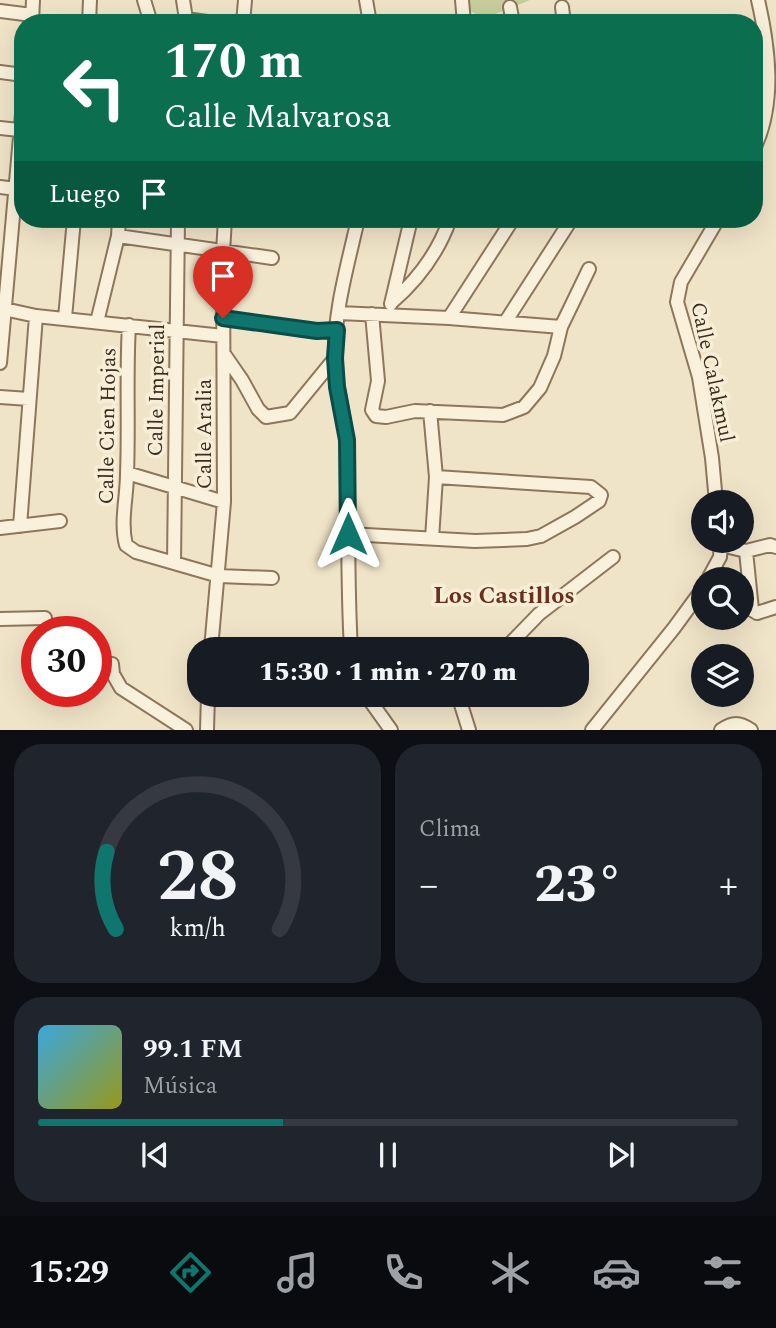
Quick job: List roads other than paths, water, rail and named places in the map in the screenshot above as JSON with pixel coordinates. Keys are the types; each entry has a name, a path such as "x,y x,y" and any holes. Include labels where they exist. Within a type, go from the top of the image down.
{"street":[{"path":"510,7 511,14"},
{"path":"562,7 563,14"},
{"path":"763,26 769,58 763,123"},
{"path":"0,363 6,245 14,200"},
{"path":"65,318 73,228"},
{"path":"97,322 118,228"},
{"name":"Calle Imperial","path":"174,562 177,228"},
{"name":"Calle Aralia","path":"212,637 223,502 224,228"},
{"path":"350,637 347,440 337,387 335,358 339,313 356,228"},
{"path":"390,309 409,228"},
{"path":"390,309 424,270 437,251 446,228"},
{"path":"449,318 507,228"},
{"path":"506,321 566,228"},
{"name":"Calle Calakmul","path":"713,228 681,282 677,302 699,377 715,490"},
{"path":"118,236 272,258"},
{"path":"372,314 378,381 372,405 373,414 386,418 402,412 430,411 503,415 524,407 540,388 554,356 561,327 589,269"},
{"path":"2,309 36,316 223,336"},
{"path":"339,313 372,314 390,309 449,318 561,327"},
{"path":"20,526 36,316"},
{"path":"223,318 317,331 337,330"},
{"name":"Calle Cien Hojas","path":"129,325 126,372 126,545 131,549 174,562"},
{"path":"224,354 258,409 266,417 290,413 335,358"},
{"path":"0,397 29,399"},
{"path":"430,411 436,477 432,539"},
{"path":"127,473 223,502"},
{"path":"348,534 511,541 534,538 575,517 601,498 600,492 591,487 436,477"},
{"path":"0,527 61,521"},
{"path":"754,549 771,545 776,547"},
{"path":"746,553 752,610 757,613 776,607"},
{"path":"517,637 539,614 613,556"},
{"path":"174,562 219,576 272,578"},
{"path":"592,730 691,605"},
{"path":"0,620 21,619"},
{"path":"112,664 113,674 121,688 186,730"},
{"path":"207,730 208,707"},
{"path":"375,707 391,730"},
{"path":"462,707 469,730"},
{"path":"721,730 731,723 742,724 751,730"}],"district":[{"name":"Los Castillos","path":"504,595"}]}
